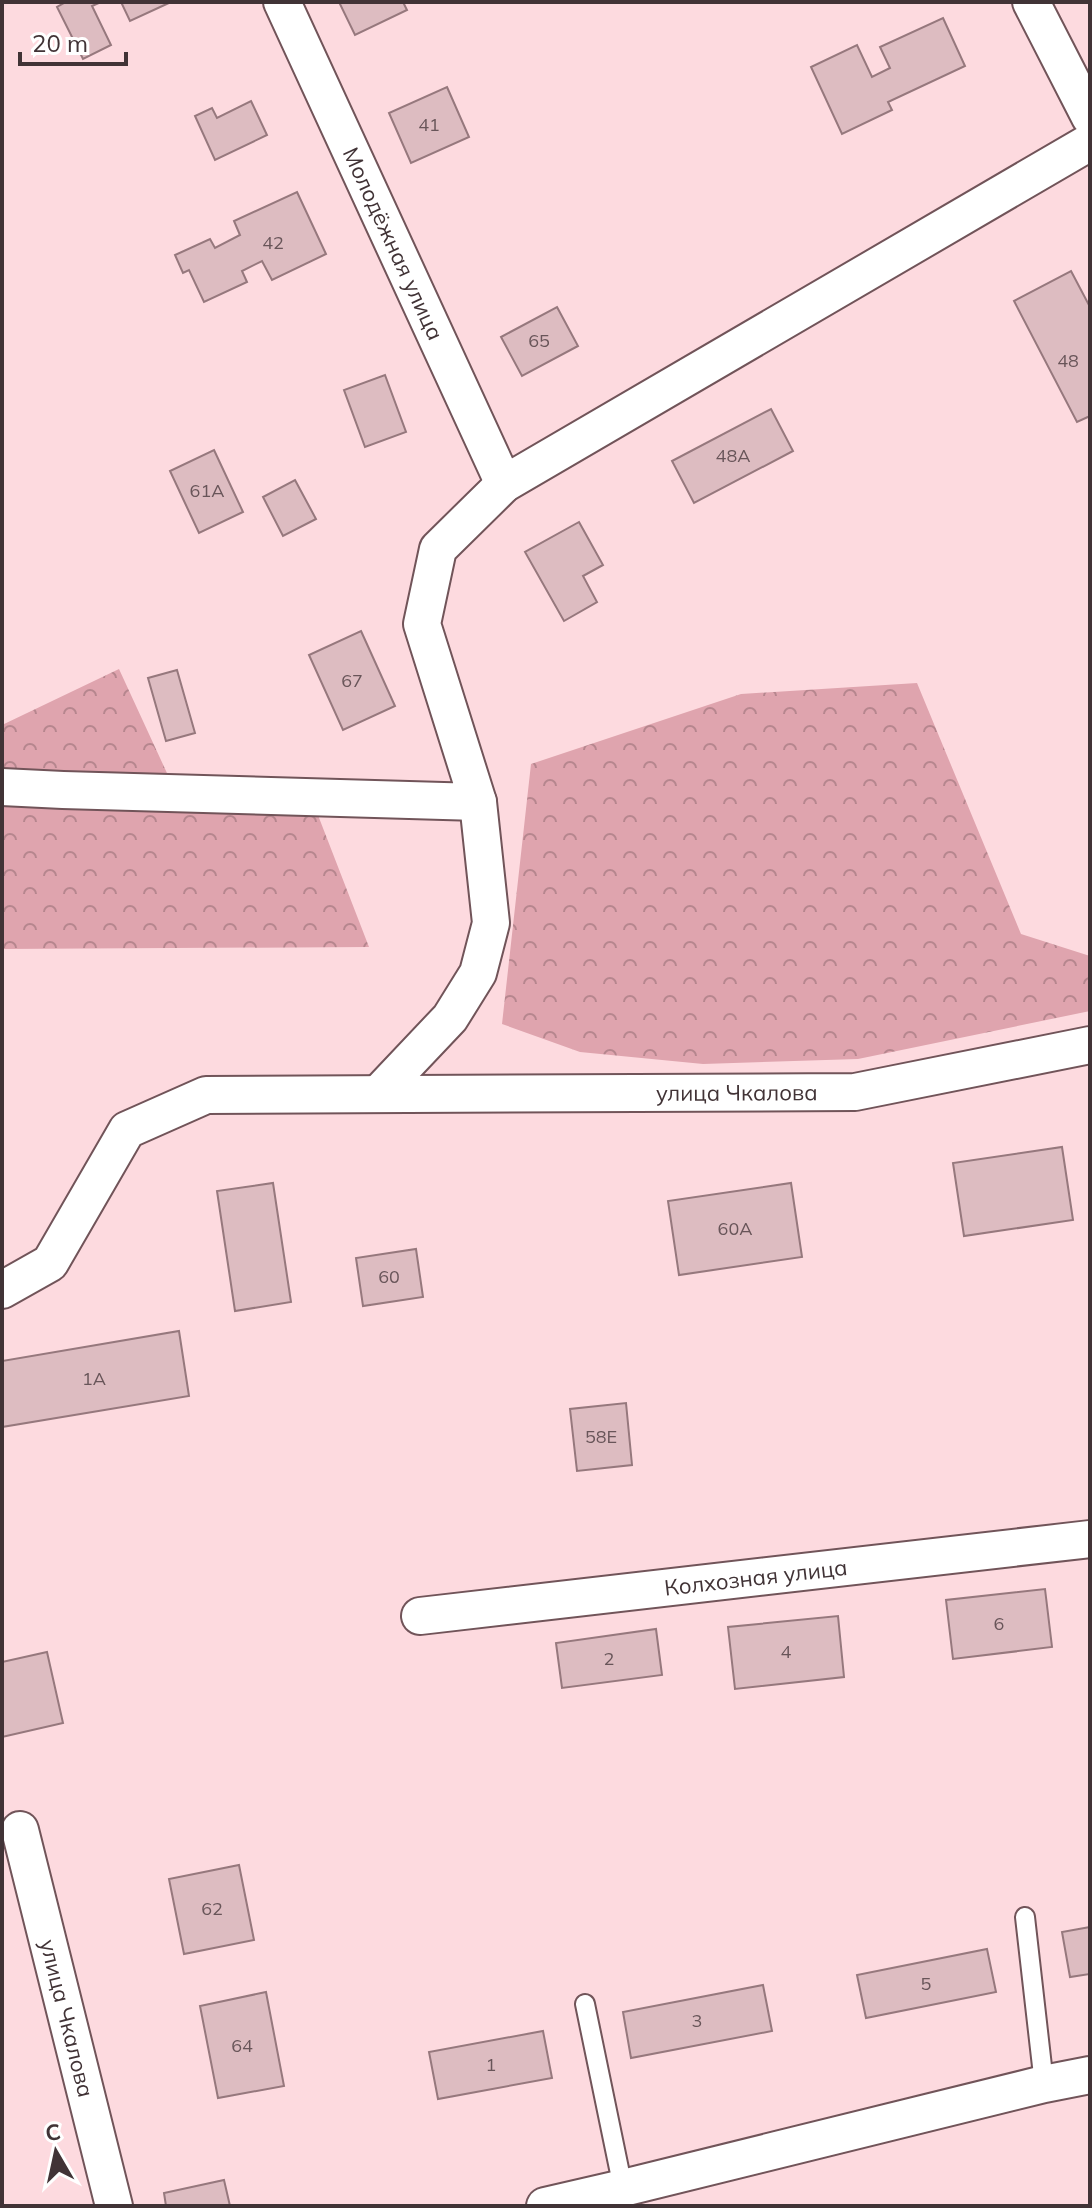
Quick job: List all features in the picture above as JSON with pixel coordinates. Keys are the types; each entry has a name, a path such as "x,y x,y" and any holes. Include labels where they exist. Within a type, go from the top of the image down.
{"street":[{"name":"Молодёжная улица","path":"282,2 504,484"},
{"path":"1031,2 1090,117"},
{"path":"379,1093 450,1018 478,973 491,923 478,802 422,624 438,549 504,484 1090,142"},
{"path":"2,787 478,802"},
{"name":"улица Чкалова","path":"2,1290 50,1263 127,1130 206,1095 855,1092 1090,1045"},
{"name":"Колхозная улица","path":"420,1616 1090,1539"},
{"name":"улица Чкалова","path":"20,1830 114,2206"},
{"path":"545,2206 1090,2075"}],"lane":[{"path":"1025,1917 1044,2084"},
{"path":"585,2004 623,2188"}],"green space":[{"path":"119,669 172,784 316,810 369,947 2,949 2,725"},
{"path":"917,683 1021,934 1090,956 1090,1011 858,1059 703,1064 580,1052 502,1024 531,764 741,694"}],"building":[{"path":"66,2 101,2 92,6 111,45 83,59 57,7"},
{"path":"121,2 171,2 130,21"},
{"path":"339,2 403,2 407,10 355,35"},
{"path":"943,18 965,66 888,102 892,110 842,134 811,67 857,45 872,77 890,68 880,47"},
{"path":"447,87 469,137 411,163 389,113"},
{"path":"251,101 267,135 215,160 195,116 212,108 217,118"},
{"path":"297,192 326,254 272,280 262,261 242,271 247,282 204,302 189,270 183,273 175,255 210,239 215,248 240,235 234,221"},
{"path":"1071,271 1090,307 1090,416 1077,422 1014,301"},
{"path":"557,307 578,346 522,376 501,337"},
{"path":"385,375 406,432 365,447 344,390"},
{"path":"771,409 793,451 694,503 672,461"},
{"path":"214,450 243,512 199,533 170,471"},
{"path":"295,480 316,519 283,536 263,497"},
{"path":"579,522 603,565 583,576 597,602 564,621 525,552"},
{"path":"361,631 395,706 343,730 309,655"},
{"path":"177,670 195,733 166,741 148,678"},
{"path":"1062,1147 1073,1220 964,1236 953,1163"},
{"path":"273,1183 291,1302 235,1311 217,1191"},
{"path":"791,1183 802,1257 679,1275 668,1201"},
{"path":"416,1249 423,1297 363,1306 356,1258"},
{"path":"179,1331 189,1396 2,1427 2,1361"},
{"path":"626,1403 632,1465 577,1471 570,1409"},
{"path":"1045,1589 1052,1647 953,1659 946,1600"},
{"path":"838,1616 844,1677 735,1689 728,1627"},
{"path":"656,1629 662,1675 562,1688 556,1643"},
{"path":"47,1652 63,1723 2,1737 2,1662"},
{"path":"239,1865 254,1940 184,1954 169,1879"},
{"path":"1090,1927 1090,1974 1070,1977 1062,1932"},
{"path":"987,1949 996,1992 866,2018 857,1975"},
{"path":"763,1985 772,2031 631,2058 623,2012"},
{"path":"266,1992 284,2086 218,2098 200,2006"},
{"path":"543,2031 552,2078 438,2099 429,2052"},
{"path":"224,2180 230,2206 166,2206 164,2193"}]}
